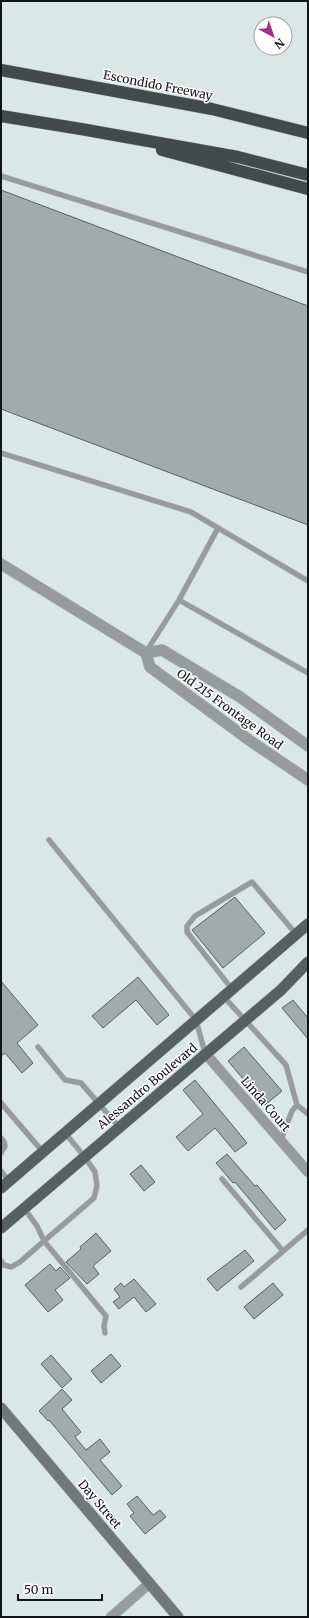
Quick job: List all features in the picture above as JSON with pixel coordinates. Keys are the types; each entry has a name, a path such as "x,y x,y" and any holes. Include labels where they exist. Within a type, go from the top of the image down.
{"highway":[{"name":"Escondido Freeway","path":"1,70 212,109 308,133"},
{"path":"1,116 238,157 308,175"},
{"path":"81,129 308,189"}],"main road":[{"name":"Alessandro Boulevard","path":"5,1184 308,924"},
{"name":"Alessandro Boulevard","path":"1,1228 281,990 308,962"},
{"path":"281,990 308,974"},
{"name":"Day Street","path":"1,1408 178,1617"}],"street":[{"name":"Old 215 Frontage Road","path":"1,564 146,653 150,666 249,740 308,780"},
{"name":"Old 215 Frontage Road","path":"146,653 162,650 240,698 308,746"},
{"name":"Linda Court","path":"205,1054 308,1172"},
{"path":"110,1617 150,1583"}],"lane":[{"path":"1,176 308,272"},
{"path":"1,453 192,512 308,581"},
{"path":"146,653 179,600 218,528"},
{"path":"179,600 308,673"},
{"path":"49,840 196,1020 205,1054"},
{"path":"296,934 252,882 195,916 187,926 187,932 228,993 244,1020 286,1065 297,1105 308,1114"},
{"path":"38,1047 65,1080 81,1083 119,1127"},
{"path":"1,1103 43,1152"},
{"path":"281,1140 292,1111 297,1105"},
{"path":"1,1261 4,1265 11,1267 20,1262 94,1198 97,1186 95,1172 65,1133"},
{"path":"1,1138 5,1146 1,1152"},
{"path":"1,1171 5,1184"},
{"path":"222,1179 283,1251"},
{"path":"24,1208 57,1258 106,1316 104,1326 105,1333"},
{"path":"241,1287 308,1230"}],"building":[{"path":"1,190 308,306 308,525 1,409"},
{"path":"235,897 265,933 223,968 192,930"},
{"path":"138,977 169,1015 157,1025 136,1000 103,1028 92,1016"},
{"path":"1,981 38,1025 17,1043 33,1063 22,1073 5,1053 1,1056"},
{"path":"293,1000 308,1018 308,1039 282,1008"},
{"path":"244,1047 282,1091 265,1105 228,1061"},
{"path":"195,1080 247,1143 235,1152 215,1128 188,1151 176,1137 203,1114 183,1090"},
{"path":"227,1154 255,1186 257,1185 286,1220 275,1230 235,1182 233,1183 216,1163"},
{"path":"141,1165 155,1182 144,1191 130,1174"},
{"path":"96,1233 111,1251 93,1266 99,1274 87,1284 66,1262"},
{"path":"245,1250 254,1261 217,1291 207,1279"},
{"path":"50,1264 56,1271 60,1267 70,1278 55,1290 63,1300 48,1312 25,1285"},
{"path":"134,1279 156,1304 146,1312 134,1297 119,1309 113,1302 120,1297 114,1289 121,1283 124,1287"},
{"path":"273,1283 283,1295 254,1319 244,1307"},
{"path":"111,1354 121,1366 101,1383 91,1371"},
{"path":"51,1355 72,1379 62,1388 41,1364"},
{"path":"62,1389 72,1400 62,1409 81,1432 75,1437 86,1450 100,1439 110,1452 100,1460 122,1486 112,1495 49,1420 48,1421 39,1411"},
{"path":"137,1496 153,1515 160,1510 166,1517 145,1534 130,1516 134,1513 127,1504"}]}
